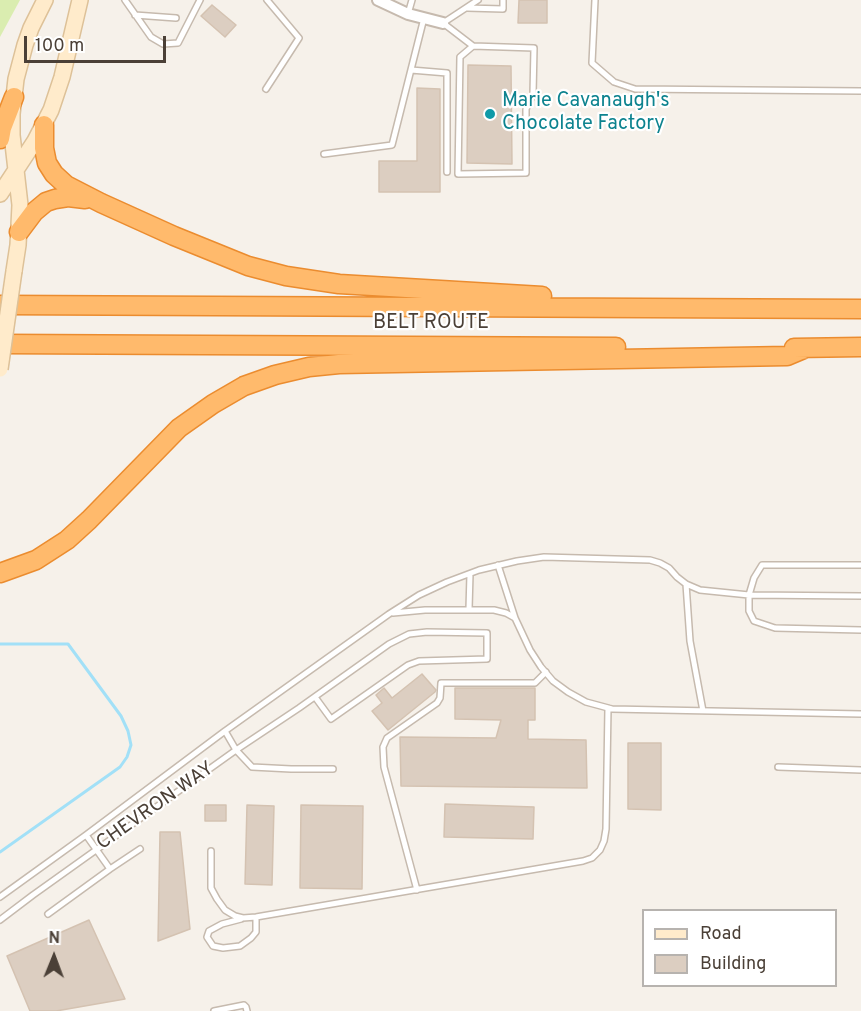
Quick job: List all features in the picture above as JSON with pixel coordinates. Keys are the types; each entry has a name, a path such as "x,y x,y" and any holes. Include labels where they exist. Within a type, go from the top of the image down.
{"highway":[{"path":"0,139 14,97"},
{"path":"44,125 45,156 54,174 66,185 174,236 248,266 286,276 339,284 638,302 685,308"},
{"path":"19,232 34,212 55,198 74,197 101,203"},
{"name":"BELT ROUTE","path":"0,305 861,309"},
{"name":"BELT ROUTE","path":"0,344 861,347"},
{"path":"0,573 36,560 67,540 179,428 244,386 275,375 309,367 339,364 787,356 806,348"}],"main road":[{"path":"0,369 19,232 20,205 12,135 16,79 31,28 45,0"},
{"path":"0,194 44,125 59,85 80,0"}],"street":[{"path":"378,0 408,14 443,23"}],"lane":[{"path":"125,0 151,37 163,44 178,43 200,0"},
{"path":"266,89 299,38 267,0"},
{"path":"408,14 412,0"},
{"path":"473,46 460,57 458,174 526,173 526,109 533,94 534,48 473,46 443,23 478,0"},
{"path":"465,8 502,9 503,0"},
{"path":"595,0 592,63 614,82 635,89 861,91"},
{"path":"135,15 176,18"},
{"path":"324,154 392,145 424,18"},
{"path":"411,70 447,73 447,172"},
{"path":"0,897 225,731 389,614 419,595 470,574 498,565 544,557 650,560 669,568 676,577 700,590 749,594 861,596"},
{"path":"498,565 515,618 530,650 553,681 586,702 612,709 861,714"},
{"path":"861,565 762,565 754,578 749,594 748,611 754,621 776,628 861,630"},
{"path":"469,609 470,574"},
{"path":"686,584 690,640 704,711"},
{"path":"389,614 469,609 494,610 515,618"},
{"name":"CHEVRON WAY","path":"0,920 236,750 389,644 409,634 487,633 487,659 413,663 331,719 315,697"},
{"path":"417,890 384,767 383,747 387,738 437,703 440,698 441,683 535,683 546,672"},
{"path":"256,917 256,932 252,938 240,946 223,948 213,946 207,937 209,931 222,924 243,918 417,890 592,858 600,850 606,829 608,708"},
{"path":"225,731 236,750 252,767 333,769"},
{"path":"778,767 861,770"},
{"path":"87,835 110,869"},
{"path":"48,914 140,849"},
{"path":"211,851 211,888 216,899 225,910 243,918"},
{"path":"214,1011 244,1005 247,1011"}],"green space":[{"path":"0,0 20,0 0,37"}],"building":[{"path":"519,0 547,0 547,23 518,23"},
{"path":"212,5 236,25 225,37 201,16"},
{"name":"Marie Cavanaugh's Chocolate Factory","path":"468,65 511,66 512,164 467,163"},
{"path":"417,88 440,89 440,192 379,192 379,161 417,161"},
{"path":"422,674 436,690 435,692 388,730 372,711 382,703 376,695 384,688 392,698"},
{"path":"455,688 535,688 535,720 528,720 528,739 586,740 587,788 401,786 400,737 496,738 501,720 455,719"},
{"path":"628,743 661,743 661,810 628,809"},
{"path":"445,804 534,807 533,839 444,837"},
{"path":"205,805 226,805 226,821 205,821"},
{"path":"247,805 274,806 272,885 245,884"},
{"path":"301,805 363,806 362,889 300,888"},
{"path":"160,832 180,832 190,929 158,941"},
{"path":"89,920 125,999 56,1011 30,1011 7,956"}],"waterway":[{"path":"0,644 68,644 121,716 131,745 120,767 0,852"}],"place":[{"name":"Marie Cavanaugh's Chocolate Factory","path":"490,114"}]}
